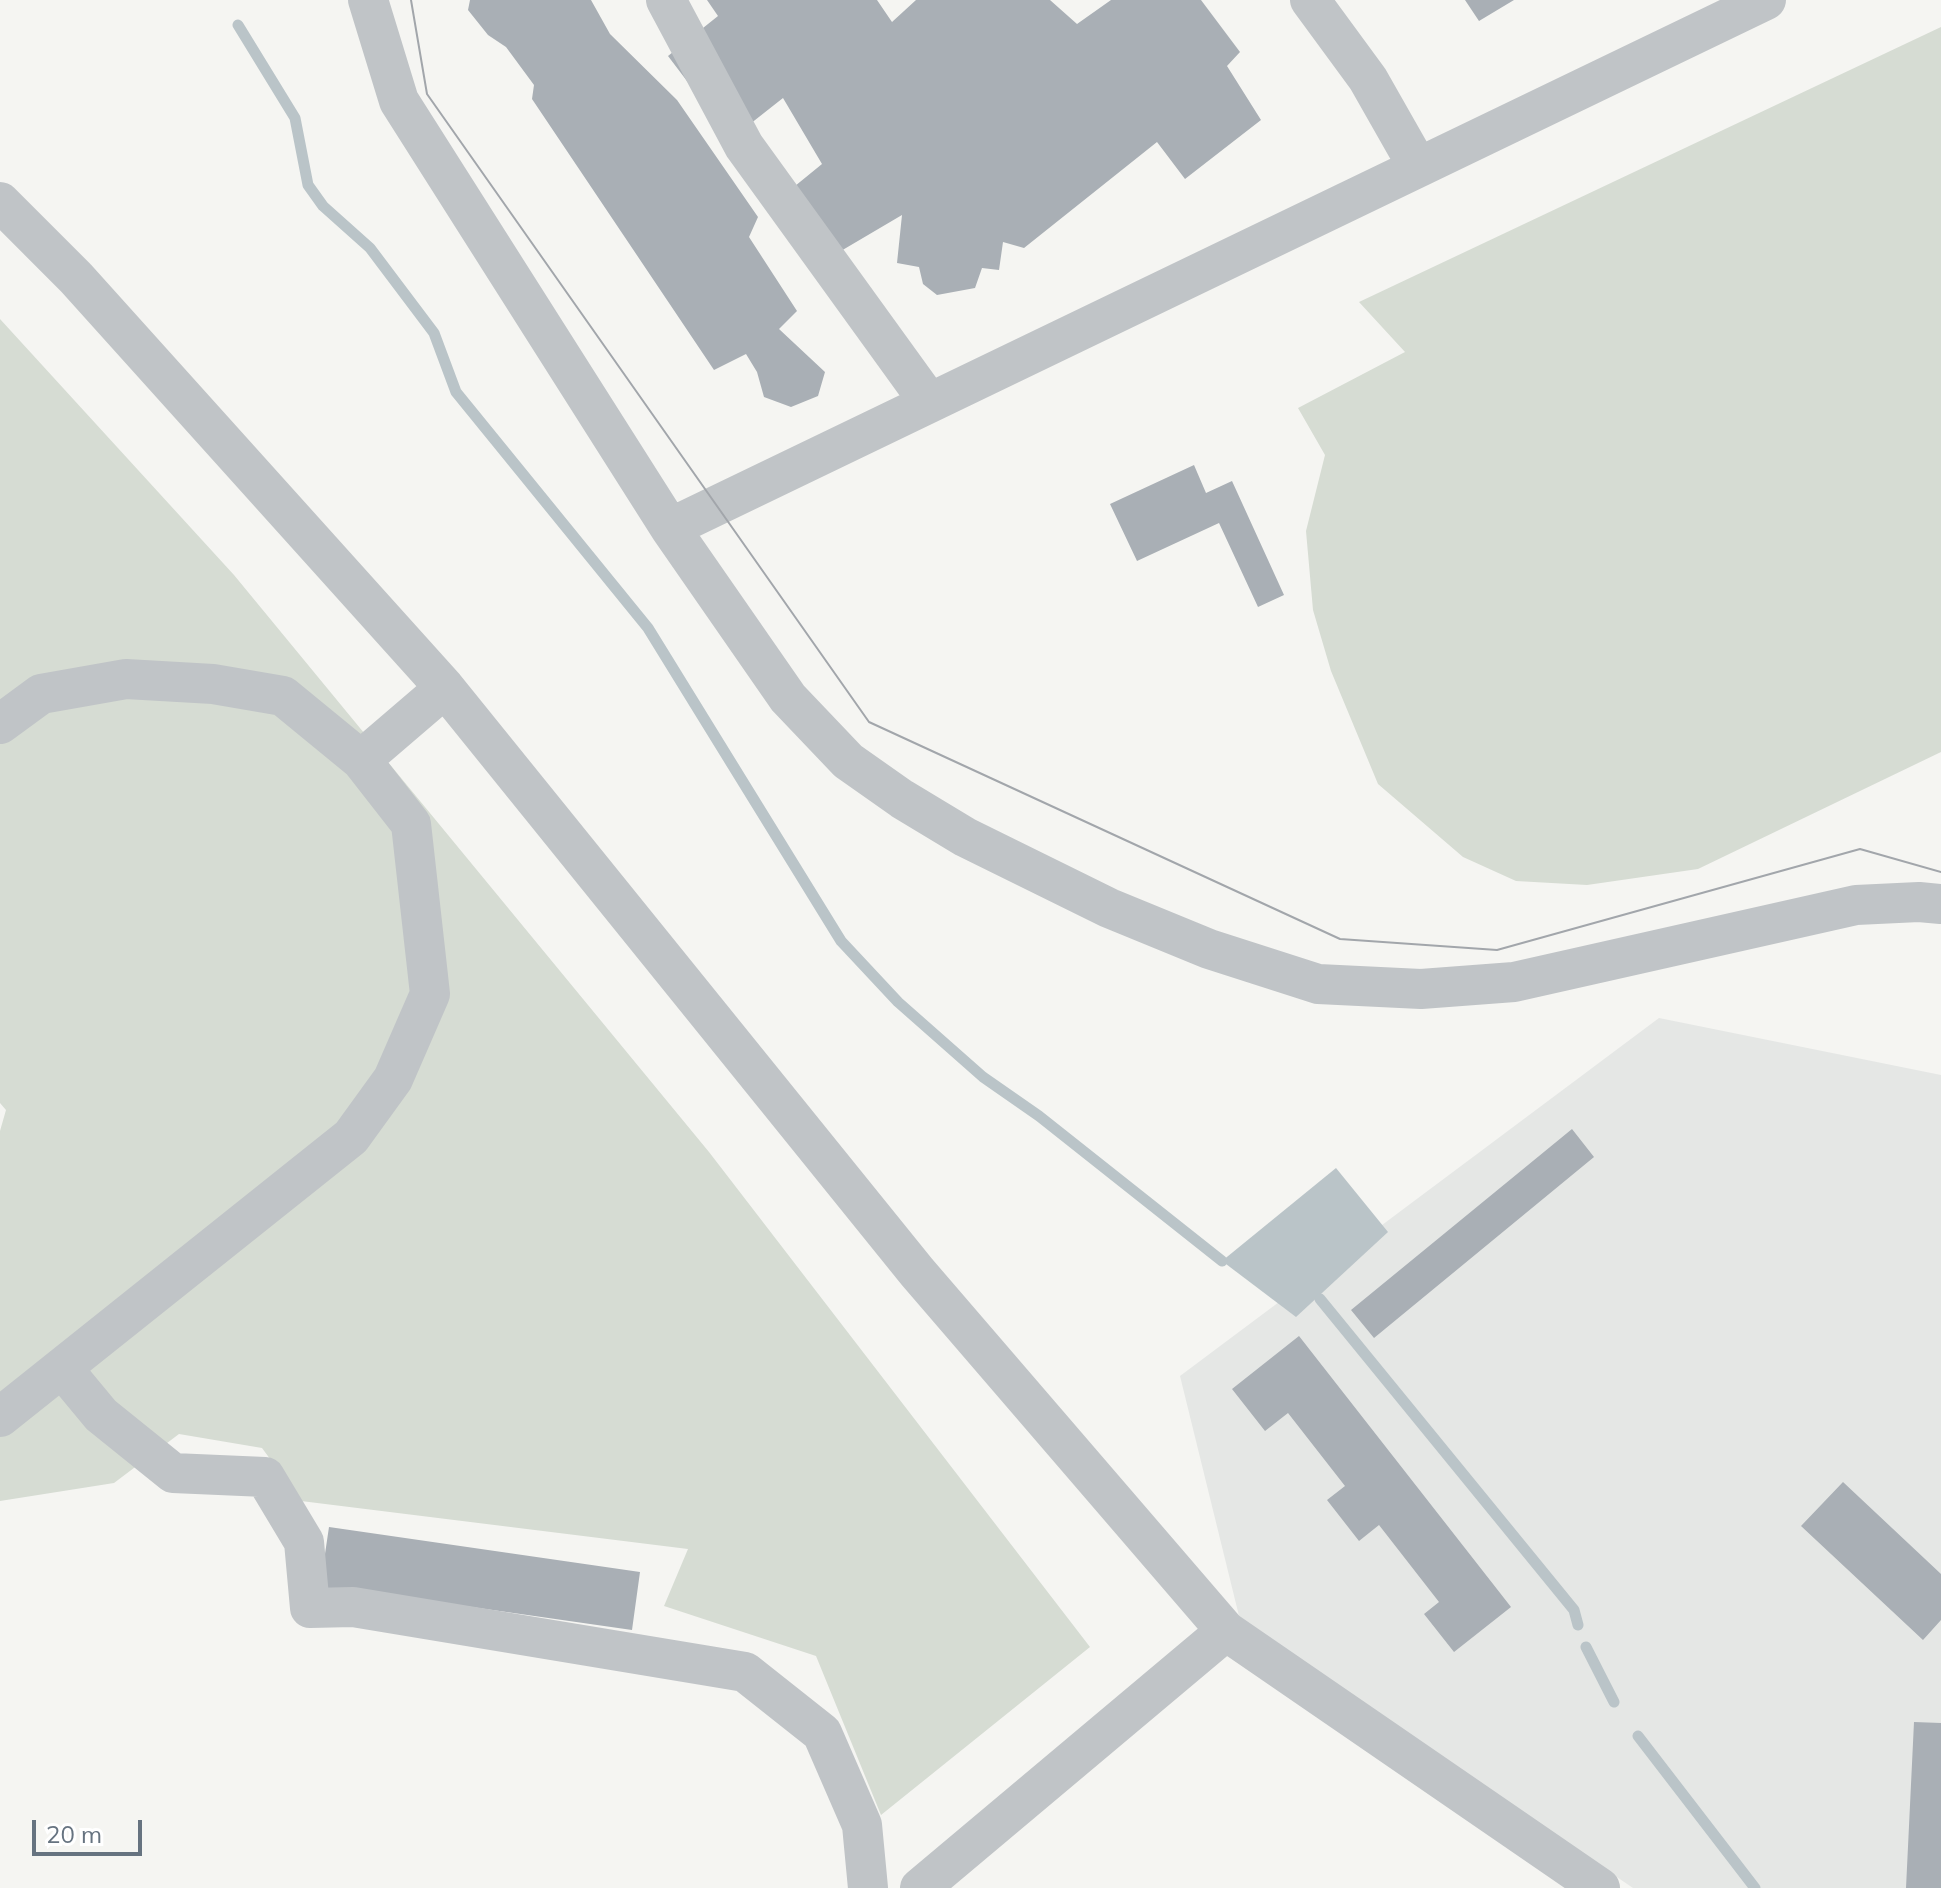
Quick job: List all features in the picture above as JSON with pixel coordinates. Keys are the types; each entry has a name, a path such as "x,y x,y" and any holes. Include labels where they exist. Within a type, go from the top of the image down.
{"street":[{"path":"368,0 399,101 670,528 788,698 848,761 902,799 965,837 1109,908 1209,949 1318,984 1421,989 1514,982 1856,905 1941,904"},
{"path":"666,0 744,146 929,402"},
{"path":"1310,0 1368,79 1418,167"},
{"path":"670,528 1766,0"},
{"path":"0,202 76,278 445,688 917,1272 1226,1631 1600,1888"},
{"path":"0,724 41,694 126,679 213,684 283,696 361,760 411,824 430,994 393,1079 351,1137 0,1417"},
{"path":"361,760 445,688"},
{"path":"62,1368 101,1415 173,1473 265,1477 304,1542 310,1608 353,1607 745,1672 822,1733 862,1825 868,1888"},
{"path":"920,1888 1226,1631"}],"shaded area":[{"path":"1941,27 1941,752 1698,869 1587,885 1516,881 1463,857 1378,784 1331,671 1313,610 1306,531 1325,455 1298,408 1405,352 1359,302"},
{"path":"0,319 234,575 709,1152 1090,1647 881,1815 816,1656 664,1606 688,1549 301,1501 262,1448 179,1434 114,1483 0,1501 0,1131 6,1110 0,1103"},
{"path":"1659,1018 1941,1075 1941,1888 1633,1888 1240,1620 1180,1376"},
{"path":"1336,1168 1388,1232 1296,1317 1222,1261"}],"building":[{"path":"470,0 591,0 610,34 677,100 758,217 749,237 797,311 779,329 825,372 818,396 791,407 764,397 757,372 746,354 714,370 532,99 534,85 506,47 488,35 468,10"},
{"path":"707,0 877,0 892,22 916,0 1050,0 1077,24 1111,0 1201,0 1240,52 1227,66 1261,120 1185,179 1157,142 1024,248 1003,242 999,270 982,268 975,288 937,295 923,284 919,267 897,263 902,215 829,258 784,195 822,164 783,98 731,139 668,56 718,16"},
{"path":"1465,0 1514,0 1479,21"},
{"path":"1194,465 1206,493 1232,481 1284,595 1258,607 1219,523 1137,561 1110,504"},
{"path":"1572,1129 1594,1157 1374,1338 1351,1310"},
{"path":"1299,1336 1511,1607 1454,1652 1424,1614 1439,1602 1379,1525 1359,1541 1327,1500 1345,1486 1288,1413 1265,1431 1232,1389"},
{"path":"1843,1482 1941,1574 1941,1620 1923,1640 1801,1526"},
{"path":"329,1527 640,1572 632,1630 346,1589 318,1601"},
{"path":"1914,1722 1941,1723 1941,1888 1906,1888"}],"waterway":[{"path":"238,25 295,118 308,185 323,206 370,248 434,333 456,392 648,628 841,941 898,1002 983,1077 1039,1116 1222,1261"},
{"path":"1320,1299 1574,1610 1578,1625"},
{"path":"1586,1647 1614,1702"},
{"path":"1638,1736 1755,1888"}],"tram line":[{"path":"411,0 427,94 869,722 1340,939 1497,950 1860,849 1941,872"}]}
